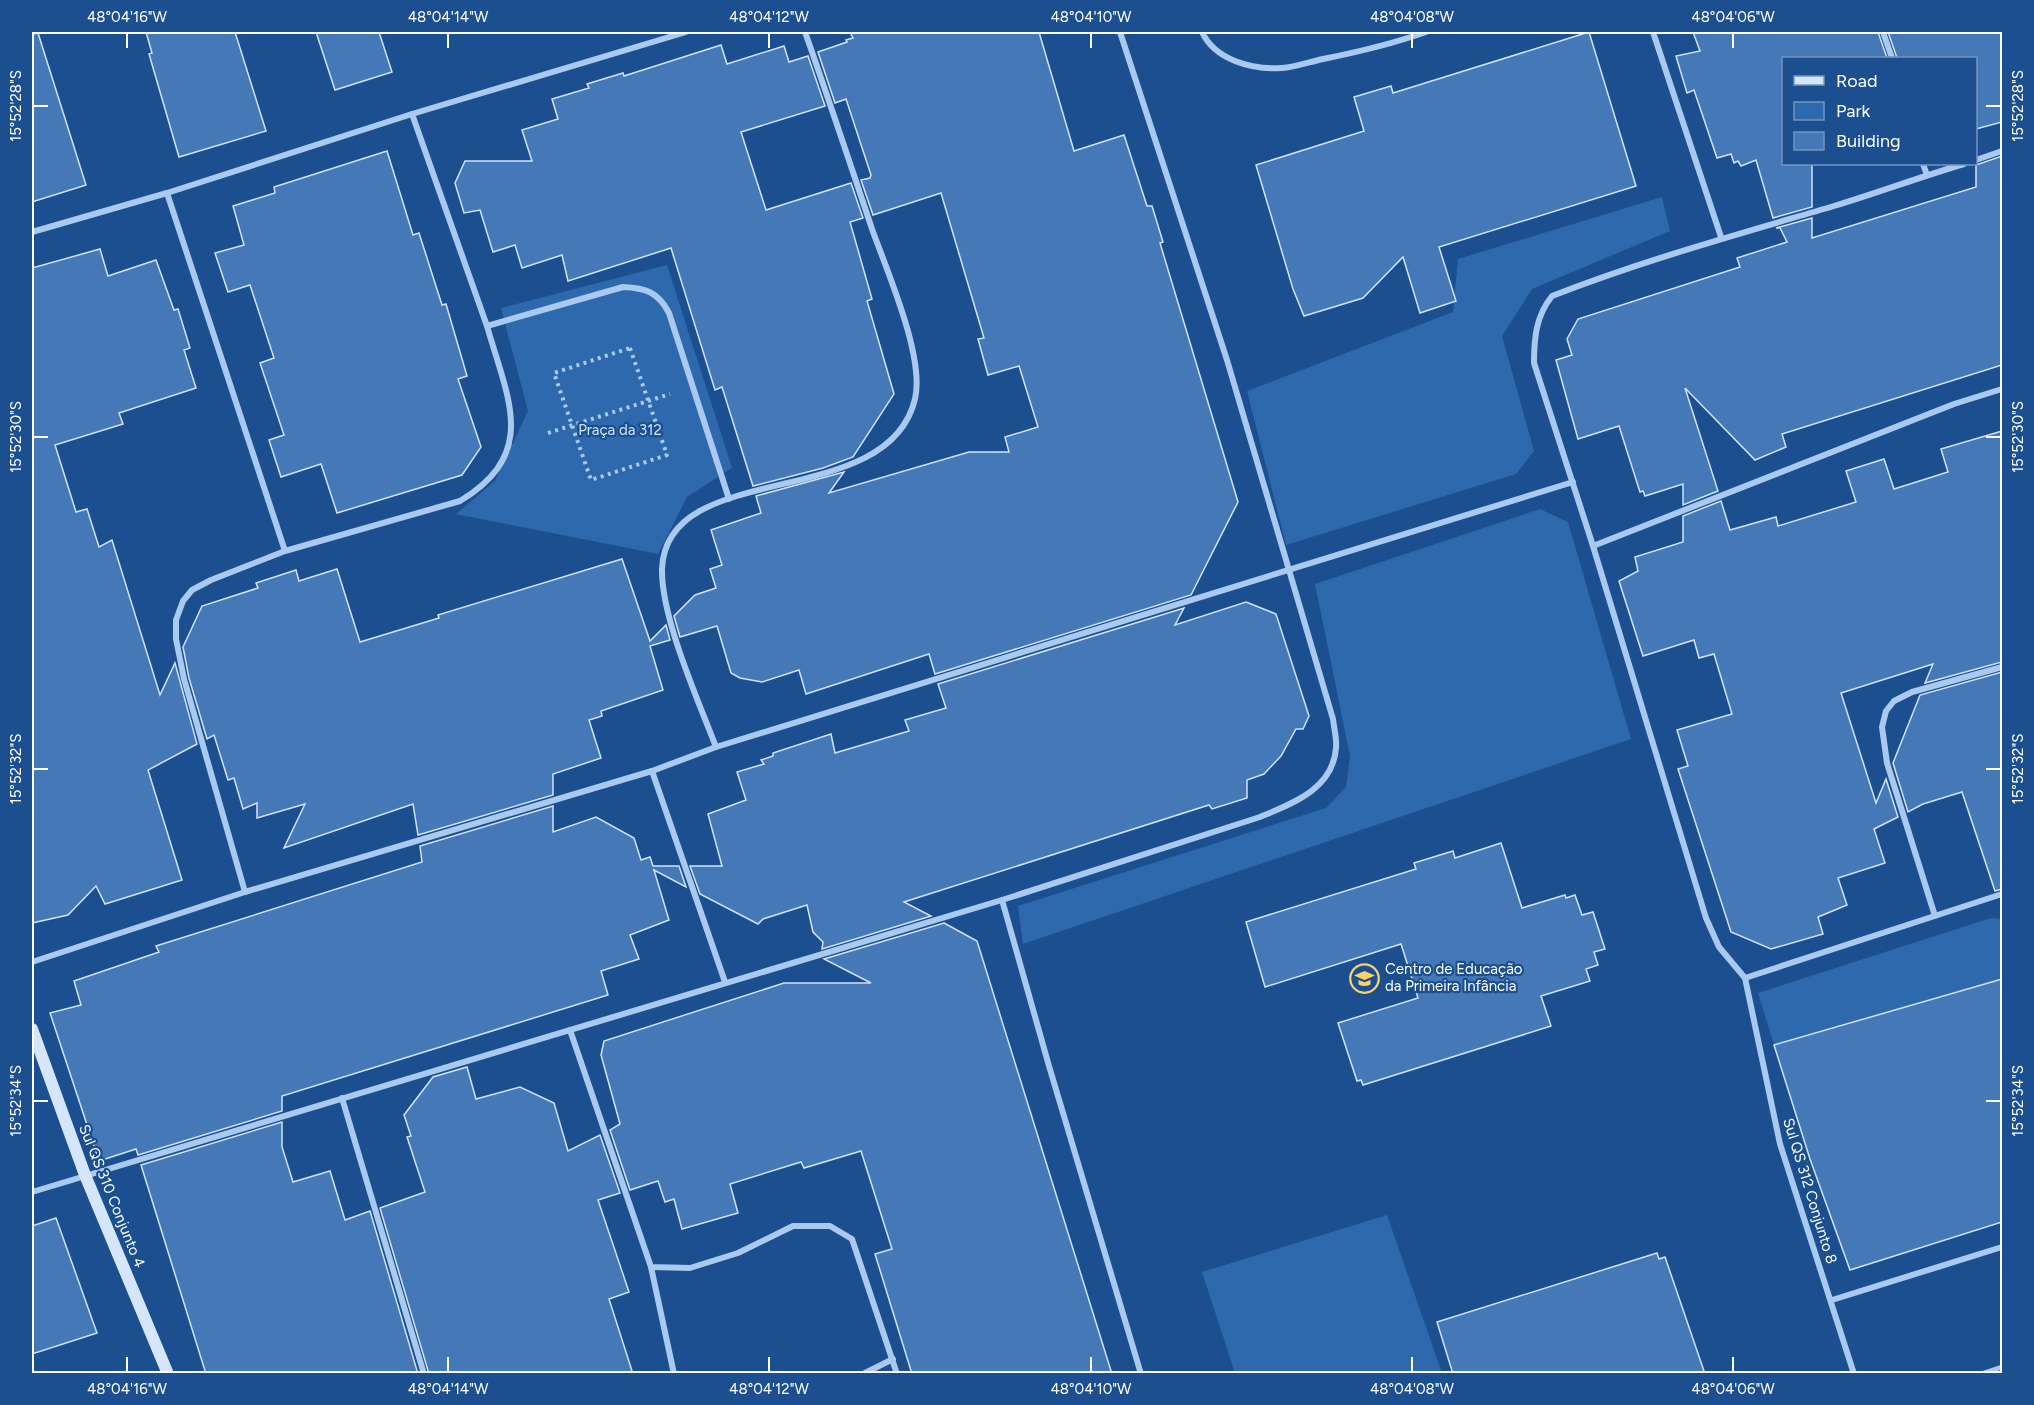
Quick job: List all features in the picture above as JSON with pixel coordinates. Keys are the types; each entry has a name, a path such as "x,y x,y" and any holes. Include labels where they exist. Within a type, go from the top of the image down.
{"street":[{"path":"32,232 167,193 412,114 686,32"},
{"path":"716,747 669,615 662,570 664,553 674,534 703,508 834,471 882,448 909,415 915,398 917,377 905,326 805,32"},
{"path":"32,1192 1002,900 1260,817 1300,801 1330,772 1336,747 1333,719 1227,360 1120,32"},
{"path":"1203,32 1207,41 1218,53 1231,60 1281,68 1394,44 1426,32"},
{"path":"1653,32 1721,237"},
{"path":"1884,32 1892,57"},
{"path":"245,892 184,679 176,639 176,620 183,601 192,590 285,551 460,501 485,485 496,473 509,445 510,418 487,326 412,114"},
{"path":"1977,160 2002,151"},
{"path":"1923,165 1927,175"},
{"path":"1961,165 1836,205 1721,237 1618,271 1552,296 1545,305 1534,337 1534,363 1593,546 1706,918 1719,947 1745,978 2002,894"},
{"path":"167,193 285,551"},
{"path":"487,326 623,287 640,288 658,296 669,313 729,499"},
{"path":"1593,546 1954,404 2002,389"},
{"path":"32,962 245,892 652,771 716,747 1573,482"},
{"path":"1935,916 1887,764 1882,727 1886,711 1894,701 1912,692 2002,667"},
{"path":"652,771 725,982"},
{"path":"1002,900 1141,1374"},
{"name":"Sul QS 312 Conjunto 8","path":"1745,978 1780,1144 1854,1374"},
{"name":"Sul QS 310 Conjunto 4","path":"32,1029 85,1175 168,1374"},
{"path":"570,1030 651,1268 674,1374"},
{"path":"342,1098 424,1374"},
{"path":"651,1268 690,1268 738,1253 793,1226 830,1226 852,1239 897,1374"},
{"path":"1832,1300 2002,1247"},
{"path":"863,1374 893,1359"}],"lane":[{"path":"1982,1374 2002,1367"}],"path":[{"path":"630,348 648,401 667,455 591,480 554,374 630,348"},
{"path":"548,433 670,394"}],"green space":[{"path":"1662,197 1670,231 1532,289 1502,336 1534,451 1516,474 1286,545 1247,391 1453,312 1458,259"},
{"name":"Praça da 312","path":"667,265 732,468 687,497 658,554 456,514 495,481 528,411 501,308"},
{"path":"1540,509 1568,522 1631,739 1023,944 1018,906 1326,808 1346,787 1350,756 1315,584"},
{"path":"1991,918 2002,919 2002,979 1774,1045 1758,993"},
{"path":"1387,1215 1442,1373 1235,1373 1202,1272"}],"building":[{"path":"146,32 235,32 266,131 179,157 149,54 152,53"},
{"path":"316,32 379,32 392,72 335,90"},
{"path":"850,32 1039,32 1074,151 1124,135 1147,206 1152,206 1163,242 1160,243 1238,502 1191,595 935,674 929,654 806,694 799,670 762,682 740,678 731,673 717,626 680,637 674,616 695,595 716,588 710,569 722,565 711,530 761,513 756,496 844,472 829,493 969,452 1009,452 1005,437 1038,427 1019,366 988,375 978,339 984,338 941,193 873,215 861,180 870,178 871,175 846,99 835,103 818,52 847,42 846,40 853,38"},
{"path":"1589,32 1636,186 1439,247 1456,301 1420,313 1403,257 1363,298 1304,316 1293,289 1256,165 1364,131 1354,97 1391,86 1393,93"},
{"path":"1693,32 1878,32 1887,57 1782,57 1782,165 1812,165 1812,207 1773,218 1756,160 1741,166 1738,161 1734,163 1731,154 1717,158 1694,90 1687,93 1676,56 1700,51"},
{"path":"1888,32 2002,32 2002,122 1977,129 1977,57 1897,57"},
{"path":"38,33 86,185 32,202 32,34"},
{"path":"721,45 727,64 784,46 789,62 808,56 825,106 741,132 766,210 851,183 863,218 850,222 872,299 867,301 894,394 853,457 823,468 753,486 722,387 715,390 671,248 568,281 562,255 522,268 515,245 493,252 480,210 464,213 455,183 465,161 532,161 522,130 558,119 552,99 589,88 587,84 623,73 624,76"},
{"path":"387,151 413,235 419,233 442,305 446,304 467,376 458,379 481,447 462,475 337,513 321,464 281,477 269,440 284,435 260,363 274,358 250,285 228,292 215,253 244,245 233,206 275,193 274,187"},
{"path":"2002,156 2002,365 1782,434 1786,447 1755,460 1685,388 1718,491 1683,505 1683,484 1645,496 1643,491 1640,492 1619,426 1578,439 1556,360 1572,355 1567,339 1578,319 1740,267 1737,258 1787,242 1780,228 1776,228 1812,218 1812,238 1976,187 1977,165"},
{"path":"100,249 108,276 156,260 174,310 178,309 190,348 184,350 196,388 119,413 123,424 55,445 76,512 87,509 99,547 112,540 160,695 175,663 197,744 148,770 182,880 105,904 96,886 68,915 32,923 32,268"},
{"path":"2002,431 2002,662 1925,683 1933,664 1841,693 1876,803 1886,779 1898,817 1874,829 1885,863 1838,878 1847,905 1818,917 1823,934 1771,949 1731,932 1678,769 1688,766 1677,730 1732,714 1714,654 1699,658 1694,640 1643,656 1619,581 1638,571 1635,557 1683,542 1683,516 1721,501 1730,530 1776,517 1778,526 1856,502 1846,471 1884,459 1894,489 1948,472 1941,449"},
{"path":"622,559 650,641 666,625 670,640 650,646 663,690 601,711 602,716 589,720 601,758 553,774 553,795 418,835 413,804 284,848 305,804 257,818 257,803 243,809 234,778 228,780 214,735 207,739 189,678 183,647 202,606 258,588 256,583 296,570 299,581 337,569 360,642 439,618 438,615"},
{"path":"1246,602 1276,614 1309,716 1303,729 1296,729 1281,756 1264,774 1247,780 1247,798 1212,809 1209,805 904,902 931,916 822,949 823,942 813,932 807,905 763,919 758,924 700,894 690,866 722,866 708,814 746,800 737,772 764,764 761,760 773,756 773,753 831,734 835,753 909,731 905,720 946,708 938,684 1184,608 1175,625"},
{"path":"2002,672 2002,889 1995,891 1962,792 1923,804 1908,812 1893,763 1920,695"},
{"path":"553,806 553,832 596,817 634,838 641,860 650,857 653,866 679,866 686,887 654,870 669,920 630,935 639,959 601,971 608,995 282,1096 282,1111 138,1155 136,1149 99,1161 50,1013 81,1005 74,981 159,952 156,946 422,862 420,846"},
{"path":"1501,843 1522,908 1565,895 1566,898 1575,895 1582,915 1593,912 1605,949 1594,952 1598,965 1586,969 1590,981 1541,996 1551,1026 1363,1085 1361,1080 1357,1081 1338,1023 1418,998 1401,944 1265,987 1246,922 1416,869 1414,863 1453,851 1455,858"},
{"path":"944,923 977,941 1112,1374 912,1374 875,1254 892,1249 861,1151 804,1168 801,1162 730,1184 738,1213 682,1229 674,1199 665,1202 658,1181 630,1190 610,1130 620,1124 601,1055 604,1041 784,983 871,983 824,959"},
{"path":"2002,979 2002,1222 1850,1270 1810,1159 1774,1045"},
{"path":"467,1067 476,1099 520,1087 554,1103 568,1151 600,1135 620,1193 598,1200 629,1292 609,1299 633,1374 429,1374 380,1208 425,1192 407,1137 411,1136 404,1115 433,1077"},
{"path":"282,1122 282,1147 293,1182 330,1171 345,1220 370,1211 418,1374 206,1374 141,1165"},
{"path":"56,1218 97,1333 32,1354 32,1226"},
{"path":"1657,1253 1659,1259 1665,1257 1705,1374 1453,1374 1437,1322"}],"place":[{"name":"Centro de Educação da Primeira Infância","path":"1364,978"}]}
